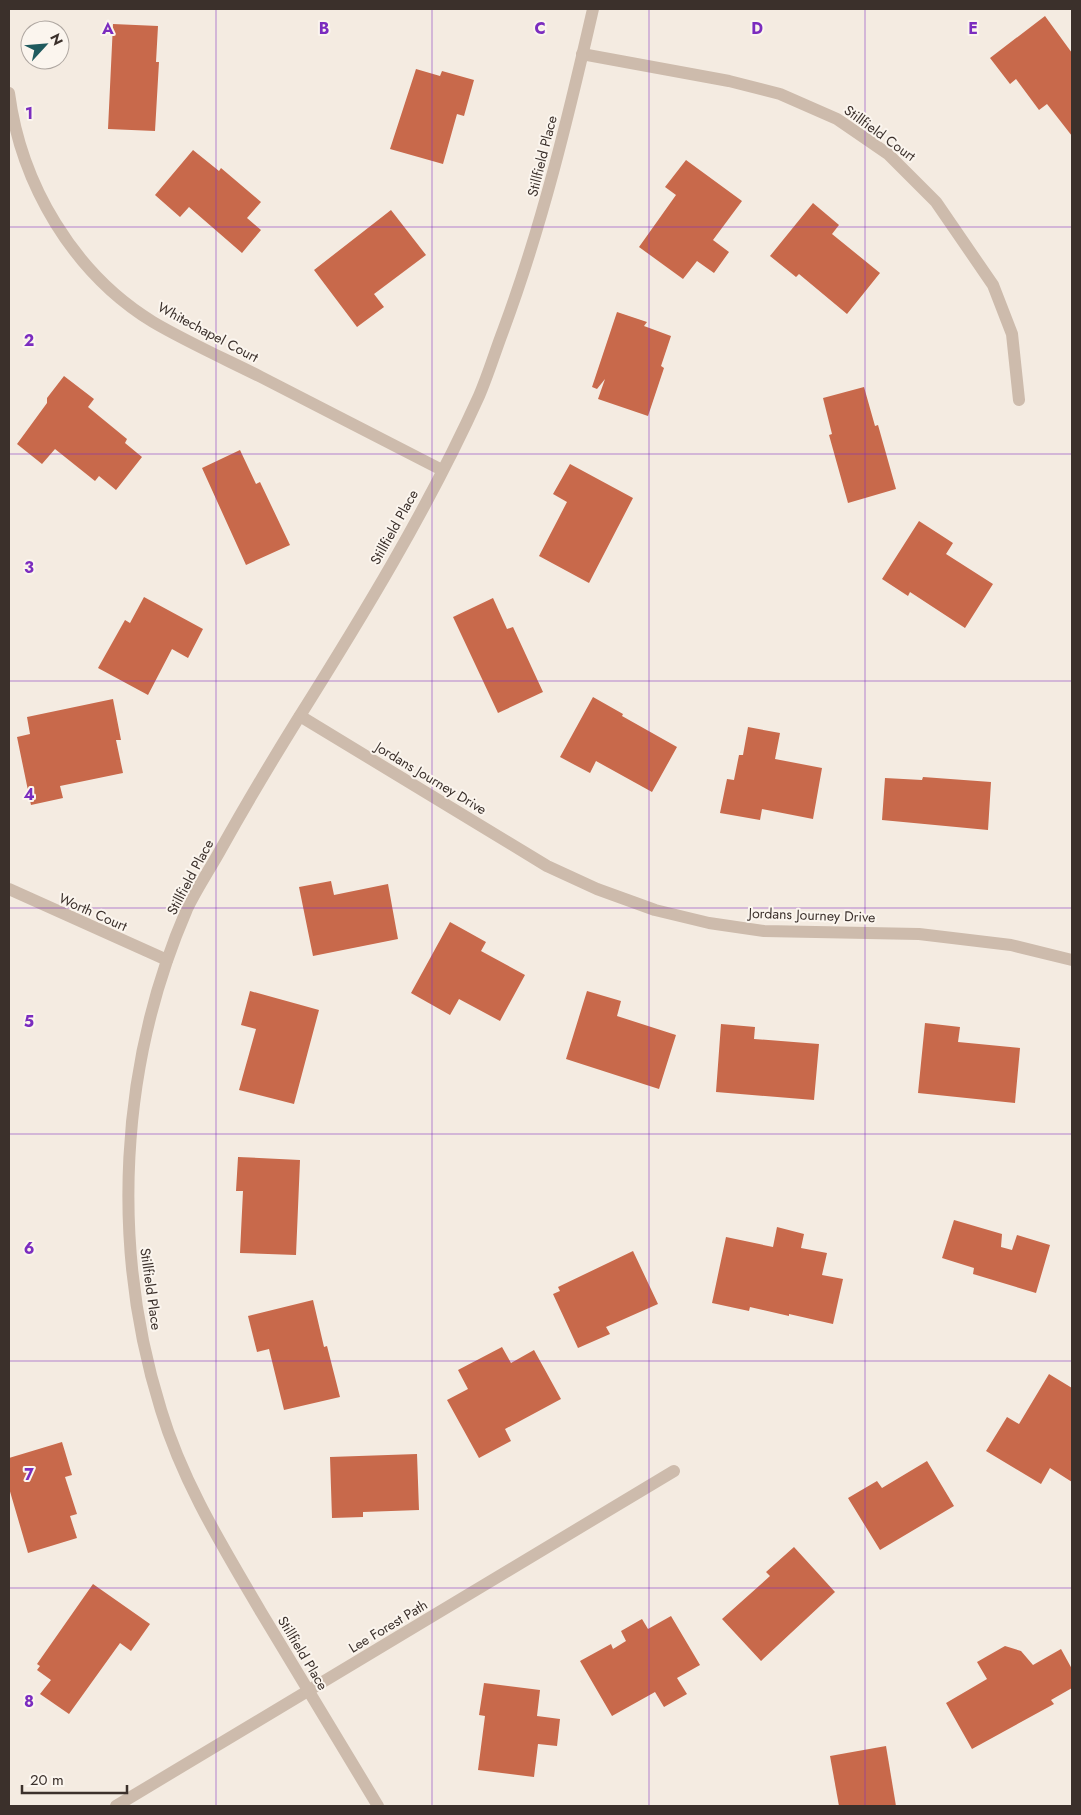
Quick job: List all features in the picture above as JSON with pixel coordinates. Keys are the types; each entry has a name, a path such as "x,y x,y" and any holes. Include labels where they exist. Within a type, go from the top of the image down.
{"street":[{"name":"Stillfield Place","path":"378,1806 219,1541 190,1488 161,1412 141,1332 129,1233 130,1139 135,1096 150,1018 167,960 190,904 261,778 401,546 481,392 528,264 554,172 593,9"},
{"name":"Stillfield Court","path":"582,54 729,81 780,94 837,119 888,154 936,202 993,285 1012,334 1019,400"},
{"name":"Whitechapel Court","path":"9,93 12,118 22,154 39,194 68,241 84,262 109,288 153,321 442,470"},
{"name":"Jordans Journey Drive","path":"300,716 547,866 597,889 655,910 709,923 764,931 919,934 1011,945 1072,960"},
{"name":"Worth Court","path":"9,889 167,960"},
{"name":"Lee Forest Path","path":"116,1806 674,1470"}],"building":[{"path":"1045,16 1072,53 1072,136 1047,104 1039,110 1016,79 1010,84 990,58"},
{"path":"113,24 158,26 156,62 159,62 155,131 108,129"},
{"path":"416,69 440,76 442,71 474,80 464,116 457,114 443,164 390,149"},
{"path":"193,150 219,171 221,168 261,202 247,218 261,230 242,253 189,207 180,217 155,195"},
{"path":"686,160 742,201 713,240 729,252 714,273 697,261 683,279 639,247 676,195 665,187"},
{"path":"813,203 839,225 832,234 880,273 847,314 799,274 796,277 770,256"},
{"path":"391,210 426,255 374,294 384,307 357,327 314,270"},
{"path":"617,312 647,322 644,326 671,336 661,366 664,368 648,416 598,399 605,379 597,389 592,387"},
{"path":"64,376 94,399 88,407 127,439 125,443 142,457 116,490 99,476 95,481 55,449 42,464 17,444"},
{"path":"864,387 875,426 878,425 896,489 848,503 829,435 832,434 823,398"},
{"path":"240,450 256,484 260,482 290,545 246,565 202,468"},
{"path":"570,464 633,498 589,583 539,556 567,502 553,494"},
{"path":"919,521 953,543 946,554 993,584 965,628 910,592 908,596 882,579"},
{"path":"144,597 203,629 188,658 172,649 148,695 98,668 125,620 130,623"},
{"path":"493,598 507,629 513,627 543,692 498,713 453,617"},
{"path":"593,697 677,747 652,792 596,761 590,773 560,757"},
{"path":"113,699 121,740 116,740 123,773 60,786 63,798 31,805 17,737 30,734 27,717"},
{"path":"748,727 780,733 775,759 822,768 813,819 762,809 760,820 720,813 727,779 734,780 739,755 743,755"},
{"path":"923,777 991,782 988,830 882,820 885,778 922,780"},
{"path":"331,881 334,895 388,884 398,939 313,956 299,887"},
{"path":"450,922 486,942 481,951 525,975 500,1021 459,999 450,1015 411,993"},
{"path":"250,991 319,1010 294,1104 239,1090 256,1029 241,1025"},
{"path":"587,991 621,1001 617,1016 676,1035 659,1089 566,1059"},
{"path":"925,1023 960,1027 958,1042 1020,1048 1015,1103 918,1093"},
{"path":"721,1024 755,1027 754,1039 819,1044 814,1100 716,1092"},
{"path":"238,1157 300,1160 296,1255 240,1253 243,1191 236,1191"},
{"path":"954,1220 1002,1234 1001,1247 1012,1250 1017,1235 1050,1245 1036,1293 973,1274 974,1268 942,1258"},
{"path":"777,1227 804,1234 801,1248 827,1253 822,1275 843,1279 833,1324 750,1307 749,1311 712,1303 726,1237 773,1247"},
{"path":"633,1251 658,1304 606,1327 610,1334 578,1348 553,1294 560,1291 558,1287"},
{"path":"313,1300 324,1347 327,1346 340,1397 284,1410 269,1349 257,1352 248,1316"},
{"path":"502,1347 511,1363 534,1350 561,1399 505,1429 511,1441 479,1458 447,1400 468,1389 458,1370"},
{"path":"1049,1374 1072,1388 1072,1482 1050,1468 1041,1484 986,1451 1007,1417 1019,1424"},
{"path":"62,1442 72,1475 65,1477 77,1514 70,1516 77,1538 28,1553 9,1488 9,1458"},
{"path":"417,1454 419,1510 363,1512 363,1517 332,1518 330,1457"},
{"path":"927,1461 954,1506 880,1550 848,1498 877,1481 882,1488"},
{"path":"794,1547 835,1592 761,1661 722,1619 770,1576 766,1572"},
{"path":"93,1584 150,1624 131,1651 120,1643 69,1714 40,1694 51,1680 37,1670 40,1666 37,1664"},
{"path":"671,1616 700,1665 677,1678 687,1694 664,1707 655,1692 612,1716 580,1661 611,1644 613,1649 626,1641 621,1631 642,1619 648,1629"},
{"path":"1005,1646 1021,1651 1033,1665 1061,1649 1072,1669 1072,1688 1051,1700 1054,1704 972,1749 946,1703 987,1679 977,1662"},
{"path":"484,1683 540,1690 537,1716 560,1719 557,1746 538,1744 534,1777 478,1770 485,1716 479,1715"},
{"path":"886,1746 896,1806 839,1806 830,1756"}]}
